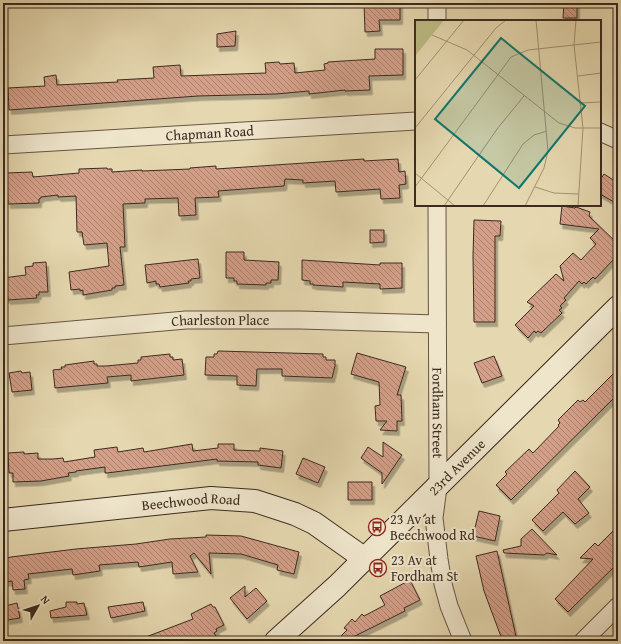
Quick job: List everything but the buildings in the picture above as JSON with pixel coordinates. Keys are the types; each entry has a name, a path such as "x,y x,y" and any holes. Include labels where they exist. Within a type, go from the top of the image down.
{"street":[{"path":"437,3 437,20"},
{"name":"Chapman Road","path":"3,145 415,121"},
{"path":"601,132 618,140"},
{"name":"Fordham Street","path":"437,206 438,487 434,518 443,584 463,641"},
{"name":"23rd Avenue","path":"276,641 365,559 618,307"},
{"name":"Charleston Place","path":"3,336 186,320 300,320 437,324"},
{"name":"Beechwood Road","path":"3,520 211,498 255,501 295,514 314,523 365,559"},
{"path":"583,641 616,611"}],"place":[{"name":"23 Av at Beechwood Rd","path":"377,527"},
{"name":"23 Av at Fordham St","path":"378,568"}]}
